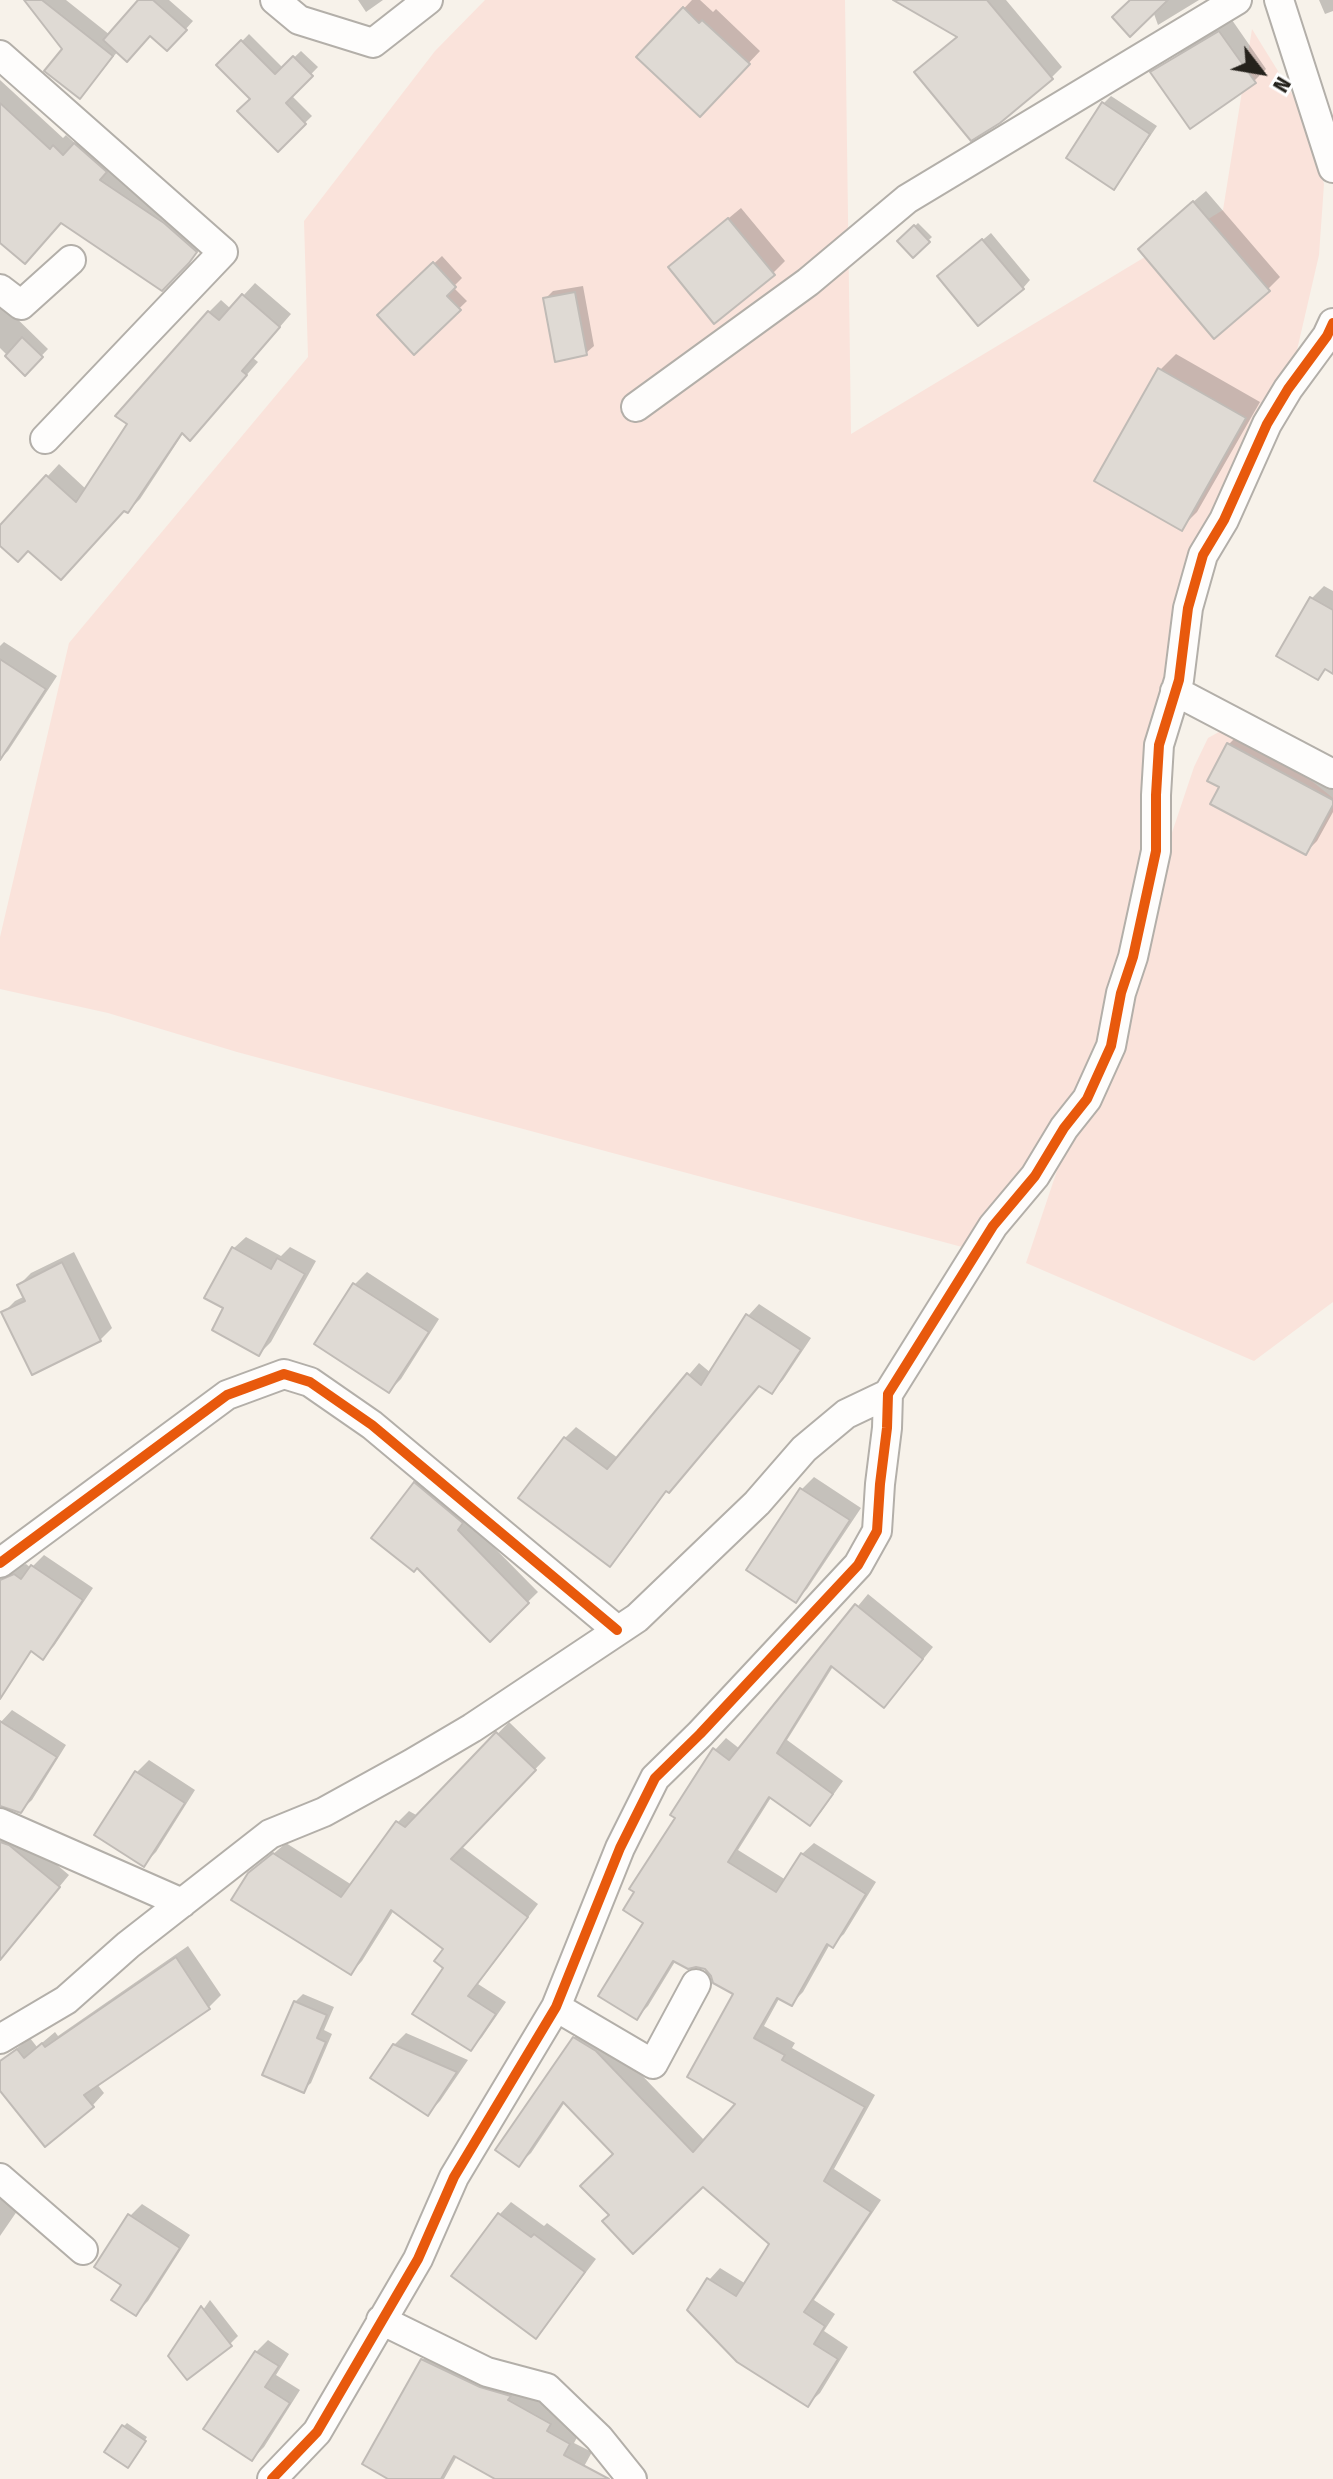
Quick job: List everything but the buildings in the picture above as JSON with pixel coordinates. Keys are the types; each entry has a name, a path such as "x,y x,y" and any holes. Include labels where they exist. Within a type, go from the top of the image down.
{"street":[{"path":"275,0 299,20 373,43 428,0"},
{"path":"636,407 808,282 907,199 1237,0"},
{"path":"1279,0 1333,168"},
{"path":"0,55 223,252 45,439"},
{"path":"0,289 21,305 71,260"},
{"path":"272,2479 317,2432 418,2259 454,2177 556,2007 620,1848 655,1778 858,1565 877,1531 888,1394 993,1226 1035,1176 1064,1128 1087,1099 1111,1046 1156,851 1159,745 1175,691 1188,608 1203,555 1224,520 1267,424 1333,323"},
{"path":"1175,691 1333,774"},
{"path":"0,1563 227,1395 284,1374 310,1382 372,1425 617,1630"},
{"path":"0,2039 66,2000 128,1945 270,1834 324,1812 411,1764 472,1728 637,1618 777,1482 804,1449 846,1414 888,1394"},
{"path":"0,1823 182,1903"},
{"path":"556,2007 653,2064 696,1984"},
{"path":"0,2178 83,2250"},
{"path":"381,2320 487,2372 547,2388 599,2438 632,2479"}],"shaded area":[{"path":"485,0 845,0 851,434 1223,210 1252,29 1299,105 1324,184 1319,255 1288,389 1203,555 1135,943 1194,767 1208,738 1228,727 1333,798 1333,1302 1254,1361 1026,1263 1078,1108 977,1251 237,1052 108,1013 0,989 0,937 69,643 308,357 304,221 435,51"}],"cycle path":[{"path":"272,2479 317,2432 418,2259 454,2177 556,2007 620,1848 655,1778 858,1565 877,1531 888,1394 993,1226 1035,1176 1064,1128 1087,1099 1111,1046 1156,851 1159,745 1179,680 1188,608 1203,555 1224,520 1267,424 1333,323"},
{"path":"0,1563 227,1395 284,1374 310,1382 372,1425 617,1630"}]}
